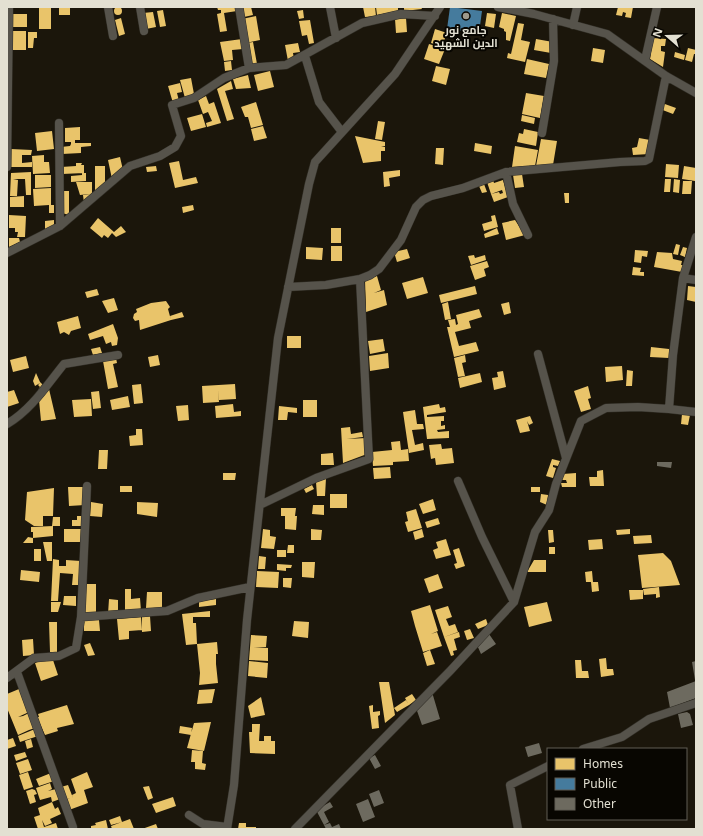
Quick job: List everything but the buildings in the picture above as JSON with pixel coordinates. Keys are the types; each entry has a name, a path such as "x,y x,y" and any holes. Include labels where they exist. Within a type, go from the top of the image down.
{"street":[{"path":"7,167 9,7"},
{"path":"108,7 113,36"},
{"path":"140,7 144,30"},
{"path":"239,7 249,68"},
{"path":"330,7 336,38"},
{"path":"189,815 203,826 227,828 234,785 250,587 278,338 309,184 315,162 395,74 440,7"},
{"path":"498,7 553,19 608,34 666,76 696,93"},
{"path":"573,25 577,7"},
{"path":"645,60 656,7"},
{"path":"7,253 60,226 130,166 160,156 175,147 181,136 172,105 194,98 224,78 249,68 286,66 362,23 401,11 435,16"},
{"path":"542,133 554,61 553,19"},
{"path":"305,56 319,102 342,132"},
{"path":"288,287 319,285 360,279 379,269 401,240 416,208 423,200 431,196 463,188 506,172 646,161 650,159 666,76"},
{"path":"59,123 60,226"},
{"path":"506,172 513,204 528,235"},
{"path":"669,409 673,355 683,278 696,237"},
{"path":"683,278 696,280"},
{"path":"260,504 316,478 369,459 360,279"},
{"path":"538,354 566,458"},
{"path":"7,424 14,420 35,400 64,364 118,355"},
{"path":"295,829 450,671 514,602 535,532 549,510 556,484 581,421 606,408 638,407 696,412"},
{"path":"458,481 482,537 514,602"},
{"path":"7,678 34,658 59,656 76,648 81,617 87,486"},
{"path":"81,617 166,612 198,598 250,587"},
{"path":"17,672 73,827"},
{"path":"586,748 622,737 649,719 696,703"},
{"path":"518,829 510,785 547,766"}],"place":[{"name":"جامع نور الدين الشهيد","path":"466,16"}]}
